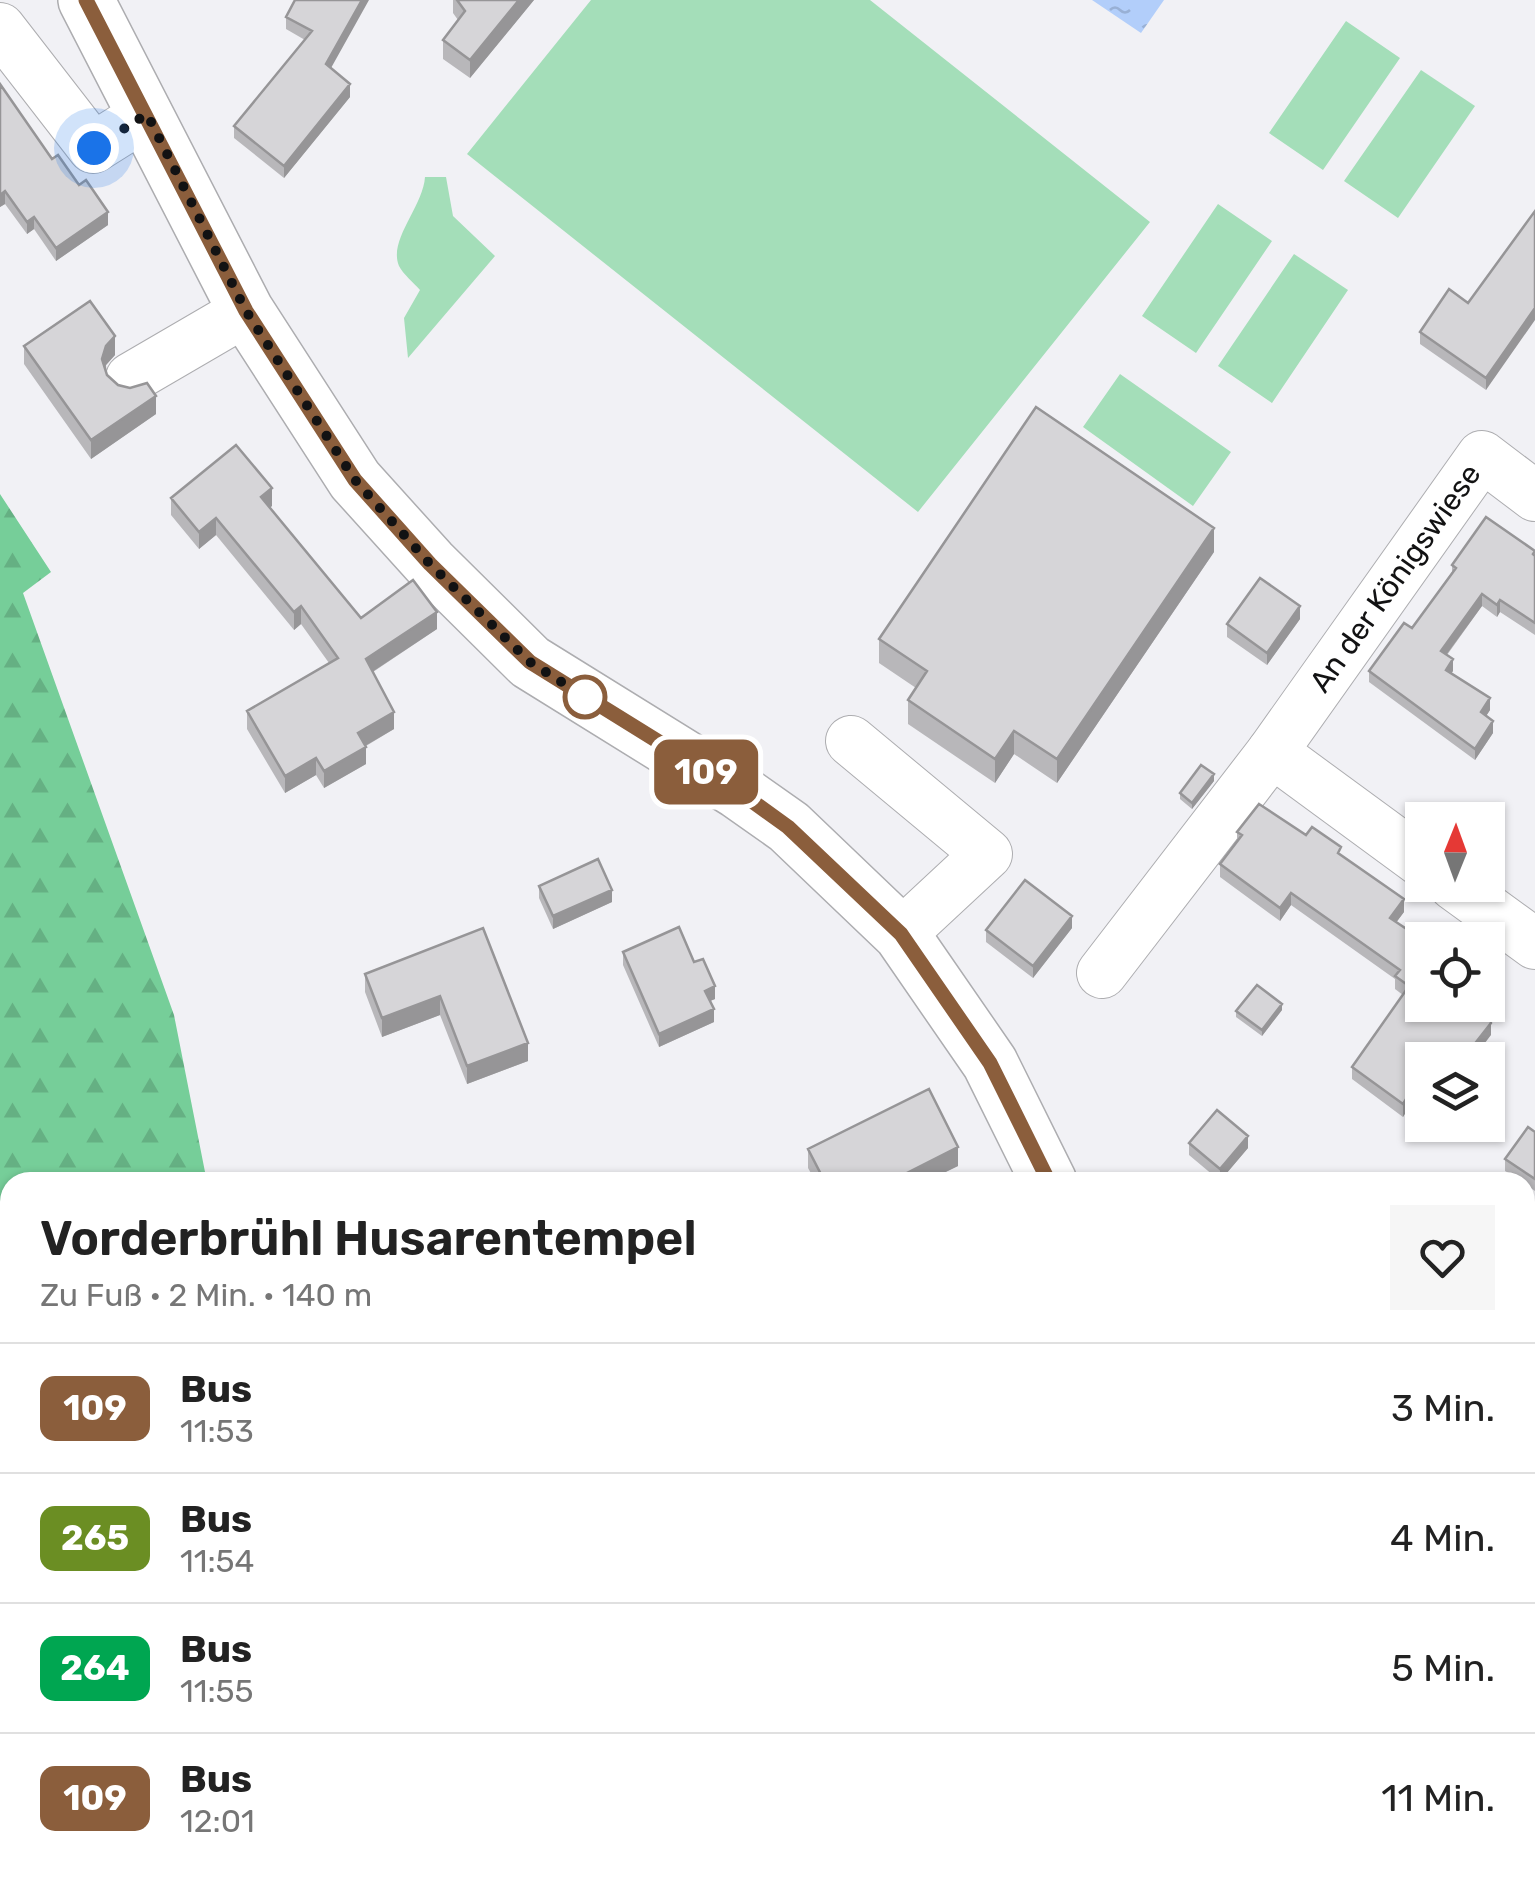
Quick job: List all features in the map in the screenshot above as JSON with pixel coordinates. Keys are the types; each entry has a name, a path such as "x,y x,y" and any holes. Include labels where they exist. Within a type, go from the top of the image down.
{"main road":[{"path":"86,0 246,311 355,480 430,564 530,662 738,791 788,827 901,934 990,1063 1044,1172"}],"street":[{"path":"0,28 94,148 147,114"},
{"path":"131,378 246,311"},
{"name":"An der Königswiese","path":"1102,973 1272,752 1482,456 1535,496"},
{"path":"852,741 987,854 901,934"},
{"path":"1272,752 1405,850"},
{"path":"1477,902 1535,944"}],"green space":[{"path":"591,0 870,0 1150,222 918,512 467,154"},
{"path":"1346,21 1400,58 1323,170 1269,133"},
{"path":"1421,70 1475,106 1398,218 1344,181"},
{"path":"425,177 446,177 453,216 495,256 408,358 404,318 420,290 399,266 398,245"},
{"path":"1218,204 1272,241 1196,353 1142,316"},
{"path":"1294,254 1348,290 1272,403 1218,366"},
{"path":"1120,374 1231,452 1193,506 1083,427"},
{"path":"0,494 51,572 23,593 174,1015 205,1172 0,1172"}],"water":[{"path":"1092,0 1164,0 1141,33"}],"building":[{"path":"295,0 362,0 326,64 350,84 284,166 234,126 312,31 286,17"},
{"path":"457,0 519,0 470,60 443,40 465,11"},
{"path":"0,84 52,159 58,155 79,185 86,180 108,212 56,248 34,217 27,222 5,191 0,195"},
{"path":"1535,211 1535,308 1486,378 1420,332 1449,289 1468,303"},
{"path":"90,301 115,336 102,359 107,375 118,385 130,388 147,383 156,396 91,440 24,346"},
{"path":"1036,407 1214,528 1057,759 1014,731 995,759 908,700 927,671 879,639"},
{"path":"236,445 272,488 261,497 361,618 413,580 437,612 366,659 394,712 358,733 366,747 324,771 316,758 285,776 247,711 338,658 301,606 294,612 216,518 199,532 171,498"},
{"path":"1486,517 1535,551 1535,623 1500,600 1497,605 1482,594 1441,651 1453,659 1446,670 1490,698 1481,712 1493,721 1475,749 1369,671 1404,623 1412,628 1456,568 1452,565"},
{"path":"1260,578 1300,606 1267,653 1227,624"},
{"path":"1201,765 1214,774 1192,803 1180,793"},
{"path":"1259,804 1306,835 1312,827 1341,847 1338,853 1404,899 1390,918 1405,928 1405,983 1395,976 1400,970 1291,893 1280,908 1220,864 1242,835 1237,832"},
{"path":"598,859 612,890 553,916 539,886"},
{"path":"1025,880 1072,916 1033,966 986,930"},
{"path":"679,927 694,962 703,959 715,986 705,991 714,1009 659,1034 623,952"},
{"path":"483,928 528,1043 467,1066 440,996 382,1018 365,974"},
{"path":"1257,985 1282,1004 1262,1030 1236,1011"},
{"path":"1405,992 1405,1022 1491,1022 1476,1042 1405,1042 1403,1104 1352,1067"},
{"path":"929,1089 958,1147 909,1172 820,1172 808,1149"},
{"path":"1217,1110 1248,1136 1220,1169 1189,1143"},
{"path":"1528,1127 1535,1132 1535,1172 1524,1172 1505,1159"}],"bus line":[{"name":"109","path":"86,0 246,311 355,480 430,564 530,662 738,791 788,827 901,934 990,1063 1044,1172"}],"route":[{"path":"94,148 147,114 246,311 355,480 430,564 530,662 585,697"}]}
